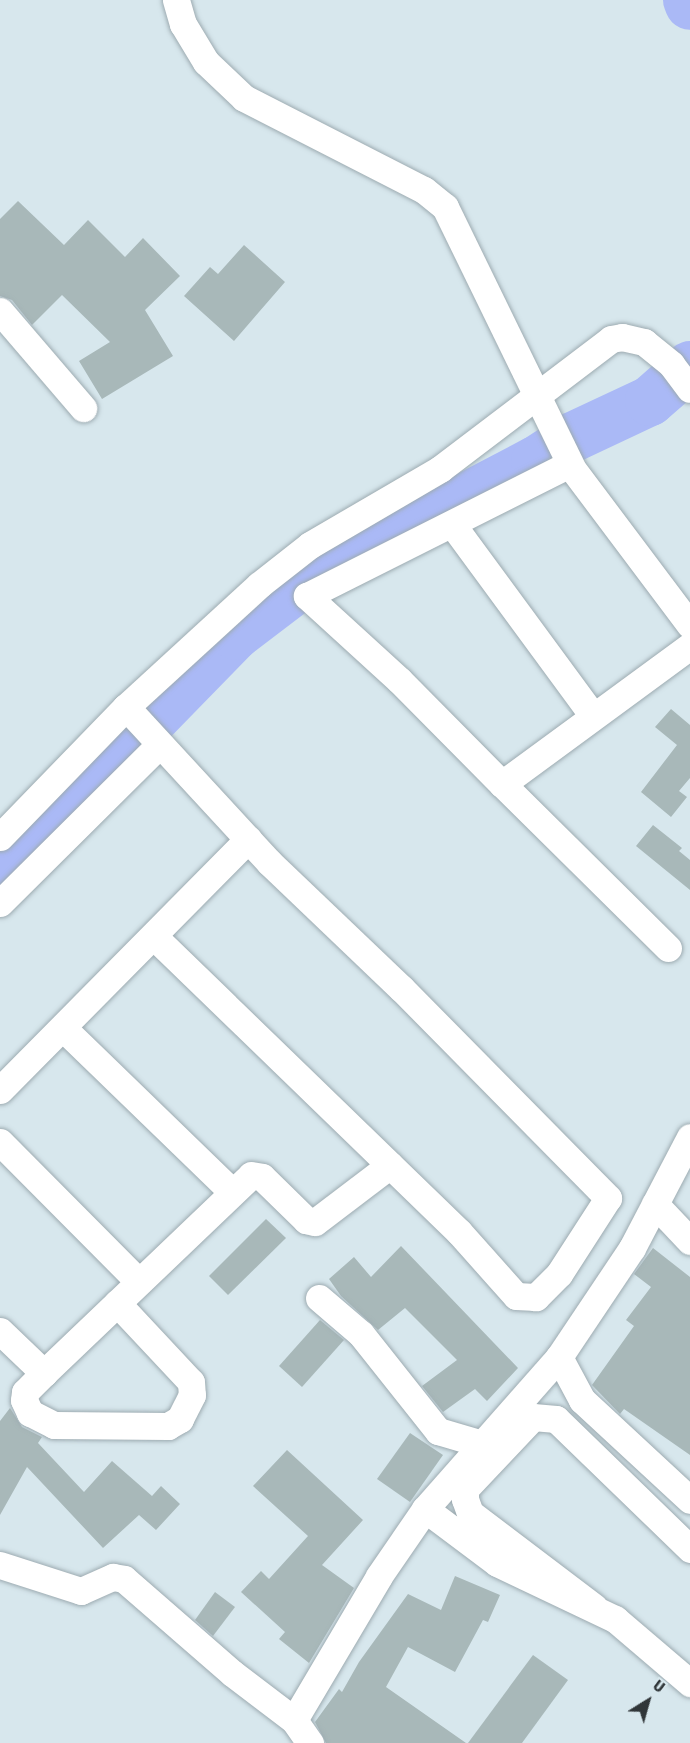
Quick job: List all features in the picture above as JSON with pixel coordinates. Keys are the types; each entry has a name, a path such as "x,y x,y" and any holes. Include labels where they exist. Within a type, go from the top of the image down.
{"street":[{"path":"177,0 183,24 206,62 244,98 424,190 445,207 571,465 690,625"},
{"path":"0,311 84,408"},
{"path":"0,903 142,726 291,560 440,469 535,394 610,339 633,338 654,349 670,364 689,388"},
{"path":"571,465 563,465 452,524 307,596 399,680 668,948"},
{"path":"452,524 593,716"},
{"path":"502,784 690,646"},
{"path":"0,837 142,726"},
{"path":"142,726 248,839 608,1198 559,1274 536,1297 524,1299 516,1296 459,1232 155,937"},
{"path":"0,1090 155,937 248,839"},
{"path":"63,1028 232,1192"},
{"path":"294,1720 337,1645 425,1509 560,1357 632,1248 690,1137"},
{"path":"0,1142 139,1282"},
{"path":"117,1303 191,1382 192,1395 176,1423 168,1426 44,1422 30,1413 24,1400 25,1392 44,1373 232,1192 251,1175 257,1174 306,1220 315,1222 390,1165"},
{"path":"655,1204 690,1240"},
{"path":"319,1298 361,1334 438,1431 482,1444"},
{"path":"0,1331 44,1373"},
{"path":"560,1357 582,1400 690,1500"},
{"path":"594,1607 470,1513 465,1499 465,1490 533,1417 556,1419 690,1549"},
{"path":"425,1509 498,1563 615,1619 690,1683"},
{"path":"0,1565 81,1591 113,1577 124,1579 232,1673 294,1720 310,1743"}],"building":[{"path":"18,201 64,245 88,220 125,257 143,238 180,276 145,310 173,356 102,399 79,361 110,342 62,295 32,325 12,300 0,296 0,219"},
{"path":"244,245 285,282 234,341 184,296 210,267 218,274"},
{"path":"671,709 690,725 690,778 679,791 687,797 671,817 641,792 677,745 655,727"},
{"path":"653,825 682,848 679,851 690,860 690,890 636,846"},
{"path":"266,1219 286,1238 228,1295 209,1276"},
{"path":"401,1246 518,1368 487,1401 475,1389 443,1412 422,1386 457,1360 405,1308 378,1330 341,1296 329,1279 354,1257 371,1277"},
{"path":"653,1248 690,1277 690,1455 624,1409 620,1414 592,1385 634,1326 626,1320 651,1287 634,1274"},
{"path":"320,1320 344,1340 302,1387 279,1366"},
{"path":"10,1408 22,1427 42,1437 38,1443 84,1492 112,1461 152,1496 161,1486 180,1504 156,1530 139,1515 103,1548 27,1467 0,1515 0,1421"},
{"path":"410,1433 443,1455 410,1502 377,1479"},
{"path":"287,1450 363,1520 322,1565 354,1588 309,1663 279,1639 285,1632 241,1592 261,1571 269,1579 308,1536 253,1486"},
{"path":"455,1576 500,1595 488,1622 483,1620 455,1672 408,1647 386,1687 466,1743 326,1743 315,1722 339,1689 342,1692 359,1662 408,1594 441,1610"},
{"path":"215,1592 235,1607 213,1636 195,1620"},
{"path":"533,1655 568,1680 522,1743 468,1743"}],"waterway":[{"path":"688,0 690,5"},
{"path":"0,876 235,635 306,581 536,461 573,437 650,401 690,366"}]}
